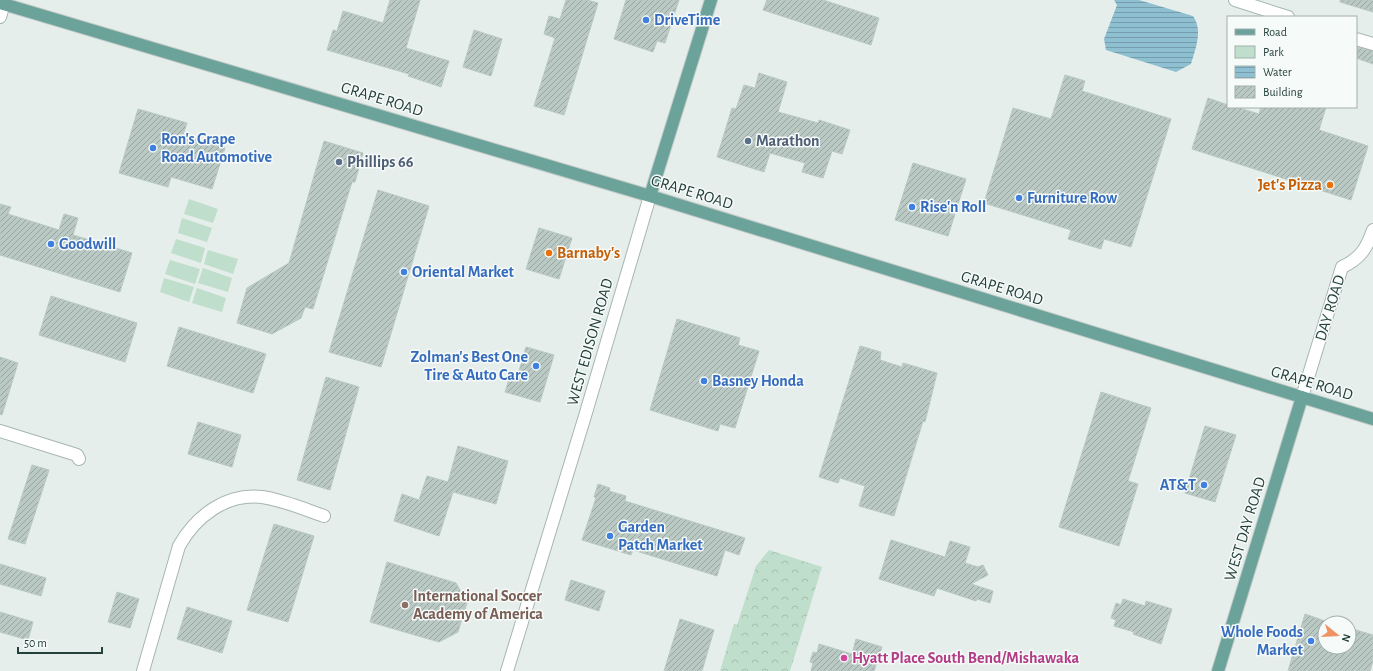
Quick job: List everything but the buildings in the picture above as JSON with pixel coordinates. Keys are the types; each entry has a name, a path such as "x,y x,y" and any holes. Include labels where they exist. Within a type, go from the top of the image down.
{"main road":[{"name":"WEST EDISON ROAD","path":"650,196 711,0"},
{"name":"GRAPE ROAD","path":"3,2 650,196 1373,419"},
{"name":"WEST DAY ROAD","path":"1218,671 1302,397"}],"street":[{"path":"1237,0 1285,16"},
{"path":"0,17 3,2"},
{"path":"1357,39 1373,44"},
{"name":"WEST EDISON ROAD","path":"507,671 650,196"},
{"name":"DAY ROAD","path":"1302,397 1342,267 1360,256 1373,230"},
{"path":"0,431 77,455 79,459"},
{"path":"143,671 179,546 188,530 199,519 220,504 246,497 274,500 324,516"}],"green space":[{"path":"189,199 218,209 213,223 184,214"},
{"path":"182,218 212,228 207,242 178,233"},
{"path":"176,239 205,248 201,263 171,253"},
{"path":"208,250 238,259 233,274 204,264"},
{"path":"170,260 200,269 195,284 165,274"},
{"path":"203,268 232,278 228,292 198,283"},
{"path":"164,278 194,287 189,302 160,292"},
{"path":"197,288 226,298 222,312 192,303"},
{"path":"769,550 822,567 790,671 720,671 734,624 737,625 756,566"}],"water":[{"path":"1114,0 1139,0 1193,16 1198,27 1198,39 1191,64 1176,72 1106,50 1104,39 1117,5"}],"place":[{"name":"DriveTime","path":"646,20"},
{"name":"Marathon","path":"748,141"},
{"name":"Ron's Grape Road Automotive","path":"153,148"},
{"name":"Phillips 66","path":"339,162"},
{"name":"Jet's Pizza","path":"1330,185"},
{"name":"Furniture Row","path":"1019,198"},
{"name":"Rise'n Roll","path":"912,207"},
{"name":"Goodwill","path":"51,244"},
{"name":"Barnaby's","path":"549,253"},
{"name":"Oriental Market","path":"404,272"},
{"name":"Zolman's Best One Tire & Auto Care","path":"536,366"},
{"name":"Basney Honda","path":"704,381"},
{"name":"AT&T","path":"1204,485"},
{"name":"Garden Patch Market","path":"610,536"},
{"name":"International Soccer Academy of America","path":"405,605"},
{"name":"Whole Foods Market","path":"1311,641"},
{"name":"Hyatt Place South Bend/Mishawaka","path":"844,658"}]}
